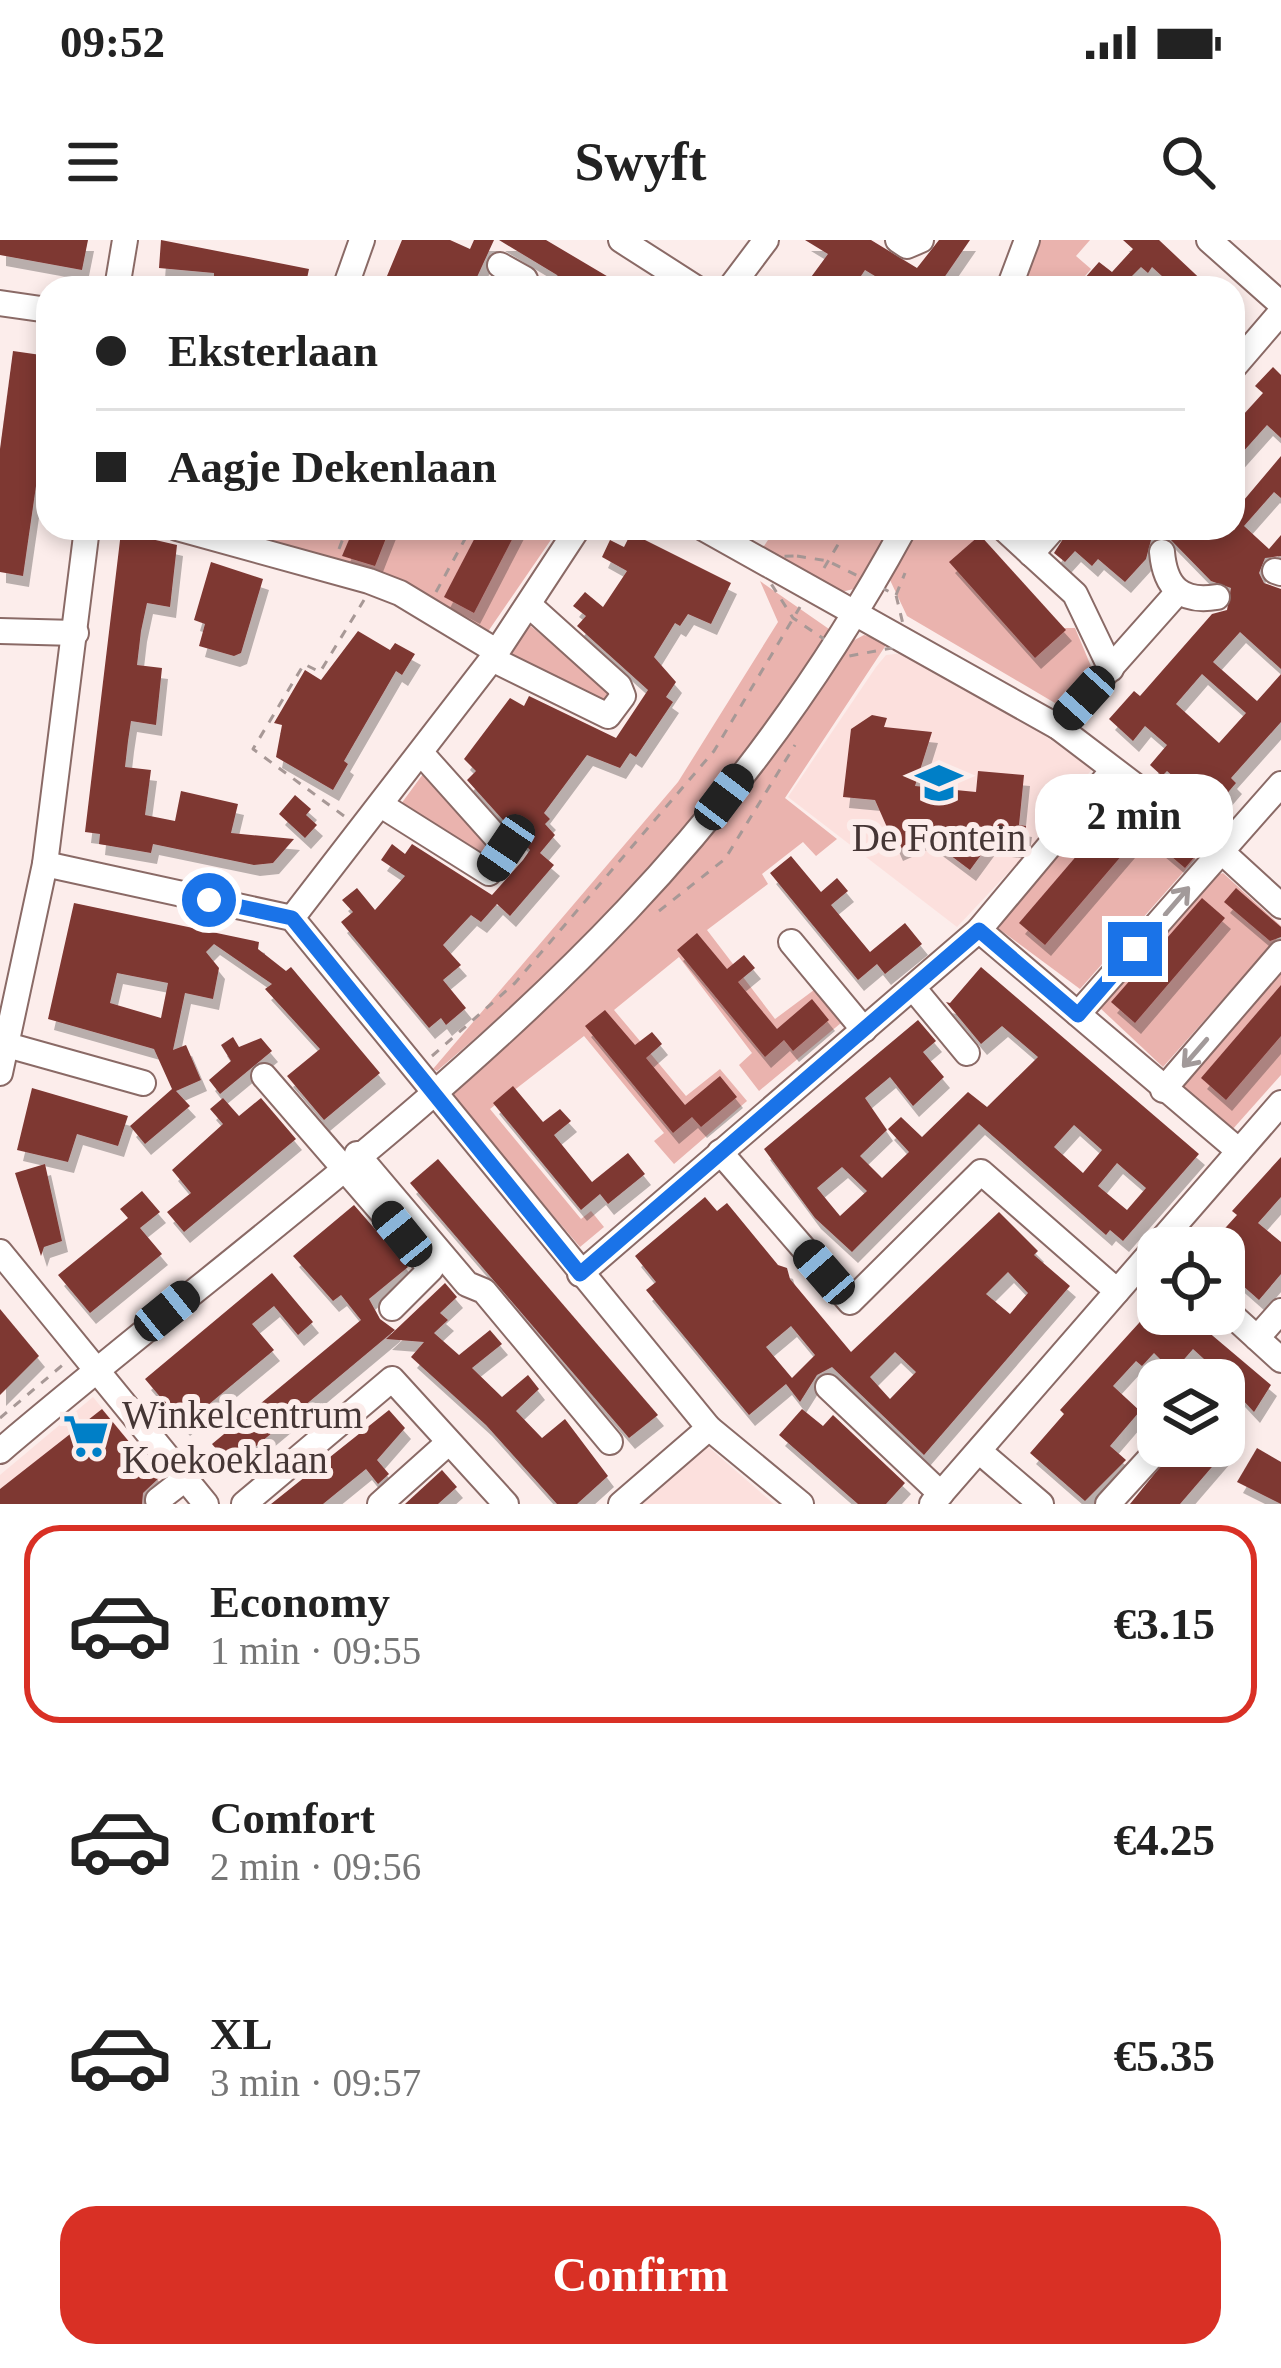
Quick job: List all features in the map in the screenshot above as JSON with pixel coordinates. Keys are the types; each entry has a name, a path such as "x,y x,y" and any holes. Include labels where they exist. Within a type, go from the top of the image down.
{"street":[{"path":"119,276 125,240"},
{"path":"349,276 362,240"},
{"path":"621,240 677,276"},
{"path":"739,276 766,240"},
{"path":"898,240 908,246 921,240"},
{"path":"1014,276 1027,240"},
{"path":"1209,240 1281,308 1245,353"},
{"path":"500,266 519,276"},
{"path":"0,304 36,308"},
{"path":"0,1073 45,864 86,540"},
{"path":"225,540 369,581 608,716 622,696 619,686 529,605"},
{"path":"292,918 494,655 570,540"},
{"path":"724,540 1058,728 1221,851 1281,906"},
{"path":"0,1451 88,1360 351,1159 426,1080 628,909 724,797 835,649 897,540"},
{"path":"1016,540 1075,594 1111,669"},
{"path":"1031,554 1043,540"},
{"path":"1162,551 1164,572 1177,593 1196,601 1217,597"},
{"path":"1058,728 1177,593"},
{"path":"0,631 76,633"},
{"path":"380,805 489,873 506,848 421,753"},
{"path":"580,1274 979,930 1113,770"},
{"path":"1078,1015 1281,784"},
{"path":"45,864 292,918 709,1428 801,1504"},
{"path":"979,930 1239,1151"},
{"path":"790,942 864,1030"},
{"path":"1163,1090 1281,953"},
{"path":"914,989 967,1052"},
{"path":"7,1045 143,1083"},
{"path":"264,1076 315,1138 351,1159 467,1284 484,1291 610,1442"},
{"path":"1175,1227 1281,1103"},
{"path":"720,1152 850,1302 981,1172 1118,1291"},
{"path":"351,1159 430,1269 392,1308"},
{"path":"0,1252 206,1504"},
{"path":"828,1387 936,1499 1137,1271"},
{"path":"1258,1338 1281,1311"},
{"path":"1245,1327 1281,1360"},
{"path":"244,1504 392,1379 503,1503"},
{"path":"621,1504 709,1428"},
{"path":"380,1504 448,1443"},
{"path":"979,1451 1041,1504"},
{"path":"1108,1504 1142,1467"},
{"path":"158,1500 185,1479"}],"path":[{"path":"332,567 342,540"},
{"path":"427,610 465,540"},
{"path":"426,1080 714,751 841,540"},
{"path":"754,557 828,561 896,596 903,624 892,648 849,656 835,649 793,618 754,557"},
{"path":"361,830 253,749 304,664 320,672 363,604 369,581"},
{"path":"0,1418 88,1360"}],"shaded area":[{"path":"1040,240 1090,240 1076,256 1091,269 1085,276 1026,276"},
{"path":"255,540 551,540 487,633 389,577"},
{"path":"768,540 886,540 862,587 837,593 760,552"},
{"path":"912,540 983,540 1060,628 1075,628 1093,671 1060,706 907,616 890,580"},
{"path":"760,581 829,629 788,691 651,865 548,972 437,1071 433,1069 678,782 778,622"},
{"path":"527,623 600,683 609,694 608,702 599,704 514,658 509,647"},
{"path":"864,635 888,642 785,798 837,839 816,856 803,842 762,874 768,884 707,930 775,1019 814,990 841,1023 759,1091 739,1065 752,1053 679,957 614,1010 686,1096 720,1069 747,1101 674,1164 654,1141 664,1133 584,1036 490,1109 581,1219 591,1211 604,1227 580,1247 448,1092 504,1042 847,644"},
{"name":"De Fontein","path":"904,653 1017,716 1092,769 1036,843 957,927 788,797 876,667 886,655"},
{"path":"423,774 488,848 488,859 401,804"},
{"path":"1122,787 1202,851 1080,989 999,929 1000,921"},
{"path":"1223,873 1281,926 1281,934 1163,1067 1099,1007 1214,876"},
{"path":"1281,970 1281,1075 1232,1130 1184,1088 1185,1079"},
{"name":"Winkelcentrum Koekoeklaan","path":"93,1397 173,1495 162,1504 0,1504 0,1475"},
{"path":"705,1444 774,1504 639,1504"}],"building":[{"path":"0,240 88,240 82,270 0,255"},
{"path":"161,240 309,269 308,276 214,276 159,268"},
{"path":"402,240 450,240 470,249 474,240 494,240 478,276 387,276"},
{"path":"499,240 546,240 607,276 557,275"},
{"path":"805,240 871,240 917,268 939,240 970,240 945,276 875,276 865,270 861,276 812,276 828,254"},
{"path":"1123,240 1159,240 1197,276 1162,276 1152,267 1148,273 1141,267 1132,276 1087,276 1099,262 1112,272 1133,249"},
{"path":"13,351 36,354 36,486 23,576 0,572 0,449"},
{"path":"1273,367 1281,375 1281,438 1267,425 1245,450 1245,413 1263,393 1255,386"},
{"path":"1281,456 1281,498 1274,492 1245,525 1245,499"},
{"path":"1245,527 1269,549 1281,535 1281,556 1265,558 1259,573 1264,583 1281,589 1281,669 1240,632 1213,662 1257,701 1281,674 1281,722 1231,778 1236,783 1212,811 1167,771 1162,776 1150,765 1167,745 1145,726 1133,741 1109,719 1134,691 1140,696 1212,614 1227,610 1231,588 1211,581 1171,540 1245,540","holes":["1202,674 1246,713 1219,743 1176,704"]},
{"path":"120,540 177,545 170,607 147,603 137,665 162,668 156,725 131,721 125,767 151,770 145,815 175,821 181,791 238,804 231,833 294,839 273,863 254,865 153,844 151,853 99,844 100,834 85,832"},
{"path":"349,540 385,540 375,566 342,556"},
{"path":"474,540 512,540 474,613 444,597"},
{"path":"610,540 624,547 628,540 645,540 731,583 711,624 688,614 680,626 675,623 654,657 676,682 666,697 673,702 636,757 630,753 620,768 587,755 544,813 550,819 545,824 555,835 540,853 554,865 510,916 497,904 481,922 471,915 443,945 461,965 443,980 466,1008 446,1025 441,1018 429,1028 341,922 353,912 342,900 357,888 375,910 405,876 381,860 392,844 405,854 412,844 492,895 523,860 530,850 467,780 476,771 464,759 510,698 524,706 529,696 616,738 648,690 577,626 586,616 573,606 585,592 603,607 627,571 602,557"},
{"path":"974,540 985,540 1066,630 1035,658 949,562"},
{"path":"1062,540 1151,540 1146,559 1125,582 1098,559 1092,566 1075,551 1065,562 1054,553"},
{"path":"211,562 263,579 241,653 234,656 199,646 205,624 194,620"},
{"path":"358,631 390,650 395,643 415,654 402,675 396,671 344,761 348,764 333,790 276,757 282,725 274,723 305,670 321,680"},
{"path":"872,715 887,718 884,727 932,732 915,786 976,792 978,771 1024,775 1019,825 1026,826 1023,848 989,844 970,870 926,837 897,850 875,800 843,797 851,729"},
{"path":"295,795 311,809 306,815 317,825 305,838 279,814"},
{"path":"1143,812 1197,854 1185,868 1133,824"},
{"path":"1109,818 1135,840 1045,945 1019,923"},
{"path":"791,856 821,892 837,878 848,891 831,905 870,952 905,923 922,944 885,974 877,964 858,980 770,873"},
{"path":"1236,888 1281,927 1281,937 1270,941 1224,902"},
{"path":"1202,898 1225,918 1135,1023 1111,1002"},
{"path":"74,903 259,942 258,949 286,971 291,967 380,1073 324,1120 287,1076 320,1049 265,989 272,984 214,944 206,952 219,968 213,999 185,993 173,1050 186,1045 201,1080 176,1091 190,1106 145,1144 130,1126 172,1089 154,1049 48,1019","holes":["117,973 168,983 161,1018 110,1003"]},
{"path":"697,933 727,969 744,955 755,968 738,982 777,1029 812,999 829,1020 793,1051 784,1040 765,1057 677,950"},
{"path":"981,967 1199,1154 1123,1241 1110,1230 1106,1235 979,1124 852,1252 815,1218 764,1149 918,1020 936,1041 923,1052 944,1077 913,1106 890,1077 865,1098 887,1130 860,1156 882,1178 909,1152 888,1129 901,1117 922,1137 968,1092 987,1107 1038,1057 1002,1026 981,1044 946,1002","holes":["1074,1125 1102,1150 1083,1173 1054,1147","1117,1163 1146,1188 1127,1210 1098,1186","842,1167 867,1191 840,1216 817,1188"]},
{"path":"1281,985 1281,1036 1226,1100 1201,1078"},
{"path":"605,1010 635,1045 652,1032 658,1039 662,1044 646,1058 685,1105 720,1076 737,1097 701,1127 692,1117 673,1133 585,1026"},
{"path":"233,1037 239,1047 261,1038 272,1051 220,1094 209,1080 231,1061 221,1045"},
{"path":"513,1086 543,1122 560,1109 571,1121 554,1135 592,1182 628,1153 645,1174 608,1204 600,1194 581,1210 493,1103"},
{"path":"32,1088 128,1116 118,1146 77,1134 68,1162 17,1150"},
{"path":"223,1098 239,1116 261,1098 296,1139 184,1232 167,1212 191,1193 172,1170 223,1124 210,1109"},
{"path":"1281,1157 1281,1197 1258,1223 1281,1242 1281,1274 1259,1300 1245,1288 1245,1227 1226,1227 1237,1215 1232,1211"},
{"path":"438,1159 658,1415 629,1438 410,1183"},
{"path":"45,1164 62,1241 44,1247 41,1256 15,1173"},
{"path":"142,1191 160,1212 140,1228 162,1254 90,1313 58,1275 128,1218 120,1209"},
{"path":"705,1197 717,1211 727,1203 778,1265 787,1268 790,1279 851,1352 999,1212 1038,1251 1034,1255 1070,1286 924,1455 832,1367 817,1375 800,1402 786,1384 749,1415 646,1290 656,1282 635,1256","holes":["1008,1272 1028,1293 1010,1314 986,1294","791,1326 815,1355 792,1378 766,1347","895,1352 916,1372 890,1399 870,1377"]},
{"path":"354,1205 408,1267 369,1299 380,1319 395,1330 242,1458 235,1449 224,1458 212,1444 361,1320 341,1295 333,1301 293,1256"},
{"path":"272,1273 313,1322 298,1335 274,1306 252,1324 274,1350 184,1425 145,1379"},
{"path":"445,1283 457,1297 440,1313 448,1320 434,1333 459,1355 490,1330 502,1344 472,1368 502,1397 528,1375 539,1389 516,1411 542,1438 565,1419 608,1476 577,1504 557,1504 486,1425 411,1357 424,1342 386,1339"},
{"path":"0,1309 39,1356 0,1395"},
{"path":"1137,1325 1137,1335 1212,1335 1240,1359 1204,1359 1193,1349 1184,1359 1160,1359 1154,1353 1148,1359 1137,1359 1113,1386 1137,1408 1137,1414 1110,1446 1126,1460 1085,1501 1030,1453 1064,1414 1060,1410"},
{"path":"1245,1363 1271,1385 1254,1412 1245,1402"},
{"name":"Winkelcentrum Koekoeklaan","path":"102,1409 159,1478 143,1493 142,1504 0,1504 0,1489"},
{"path":"802,1409 823,1426 833,1415 905,1483 886,1504 858,1504 779,1435"},
{"path":"389,1410 405,1428 377,1460 389,1474 378,1484 366,1469 323,1504 271,1504"},
{"path":"1257,1448 1281,1462 1281,1504 1237,1482"},
{"path":"1160,1467 1212,1467 1180,1504 1130,1504"},
{"path":"442,1470 457,1487 438,1504 405,1504"}],"place":[{"name":"De Fontein","path":"939,783"},
{"name":"Winkelcentrum Koekoeklaan","path":"86,1436"}],"route":[{"path":"209,900 292,918 580,1274 979,930 1078,1015 1135,949"}]}
